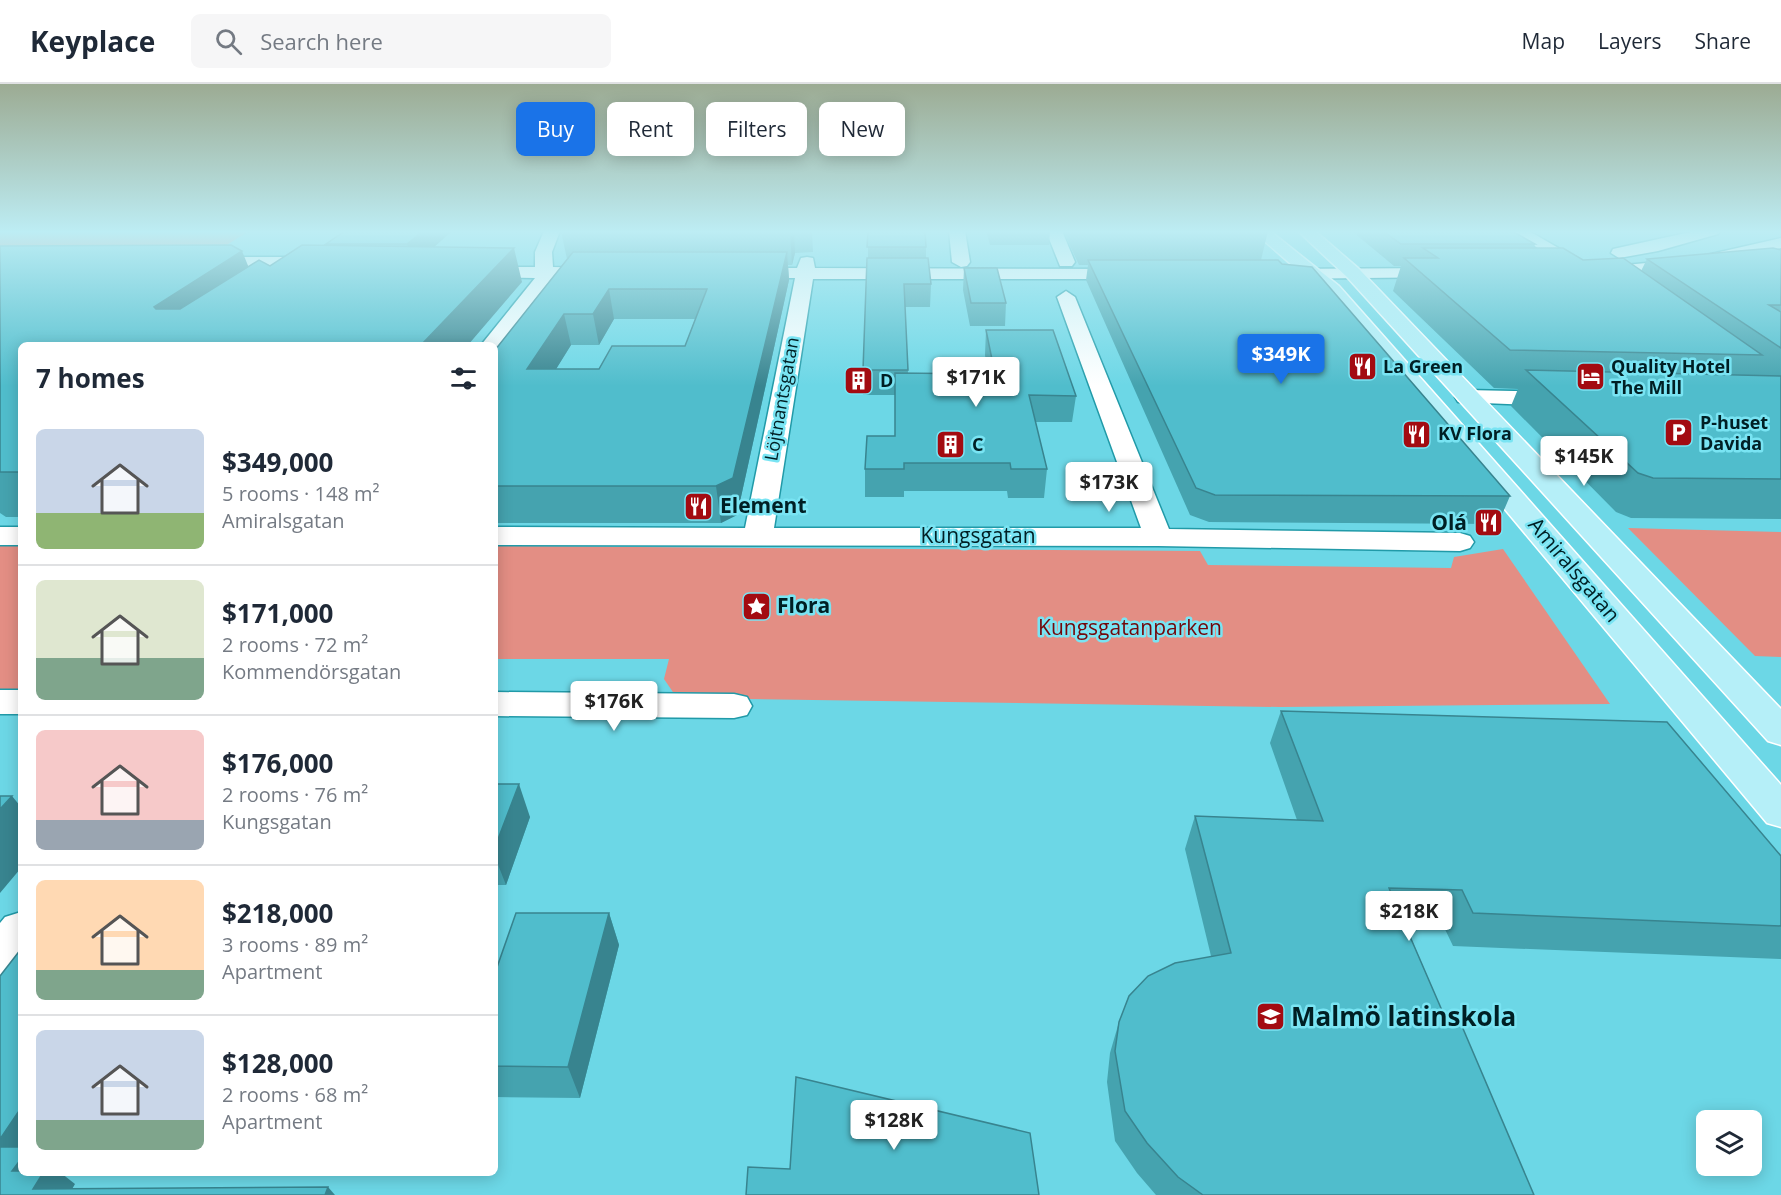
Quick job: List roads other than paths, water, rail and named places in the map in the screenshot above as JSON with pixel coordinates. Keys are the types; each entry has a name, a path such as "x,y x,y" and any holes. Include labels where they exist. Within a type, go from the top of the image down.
{"main road":[{"name":"Amiralsgatan","path":"1324,283 1781,812"},
{"name":"Amiralsgatan","path":"1361,283 1781,732"}],"street":[{"path":"493,342 534,283"},
{"name":"Löjtnantsgatan","path":"758,536 803,283"},
{"path":"1614,283 1623,292"},
{"path":"1066,297 1158,537"},
{"path":"1466,397 1579,399"},
{"path":"0,536 18,536"},
{"name":"Kungsgatan","path":"498,536 1158,537 1460,542"},
{"path":"0,702 18,702"},
{"path":"498,704 734,706"},
{"path":"0,958 18,935"}],"place":[{"name":"La Green","path":"1362,367"},
{"name":"Quality Hotel The Mill","path":"1590,377"},
{"name":"D","path":"859,381"},
{"name":"P-huset Davida","path":"1679,433"},
{"name":"KV Flora","path":"1417,434"},
{"name":"C","path":"951,445"},
{"name":"Element","path":"699,506"},
{"name":"Olá","path":"1488,523"},
{"name":"Flora","path":"756,606"},
{"name":"Malmö latinskola","path":"1270,1017"}],"park label":[{"name":"Kungsgatanparken","path":"1130,628"}]}
